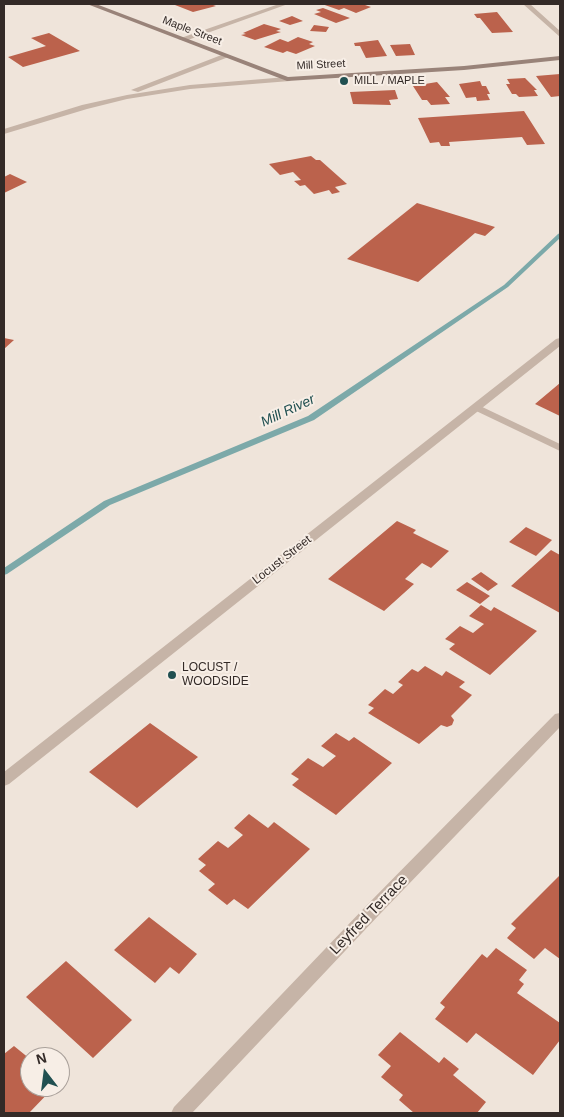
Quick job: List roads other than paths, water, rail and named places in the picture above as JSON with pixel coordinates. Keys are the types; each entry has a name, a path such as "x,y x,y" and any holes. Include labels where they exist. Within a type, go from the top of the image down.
{"main road":[{"name":"Maple Street","path":"90,4 287,79"},
{"name":"Mill Street","path":"287,79 464,68 560,58"}],"street":[{"path":"182,39 285,4"},
{"path":"526,4 560,35"},
{"name":"Mill Street","path":"4,132 85,107 227,56"},
{"name":"Mill Street","path":"85,107 166,90 287,79"},
{"name":"Locust Street","path":"4,780 560,341"},
{"path":"476,407 560,448"},
{"name":"Leyfred Terrace","path":"180,1113 366,917 560,718"}],"waterway":[{"name":"Mill River","path":"4,572 107,503 311,418 506,286 560,235"}],"place":[{"name":"MILL / MAPLE","path":"344,81"},
{"name":"LOCUST / WOODSIDE","path":"172,675"}]}
